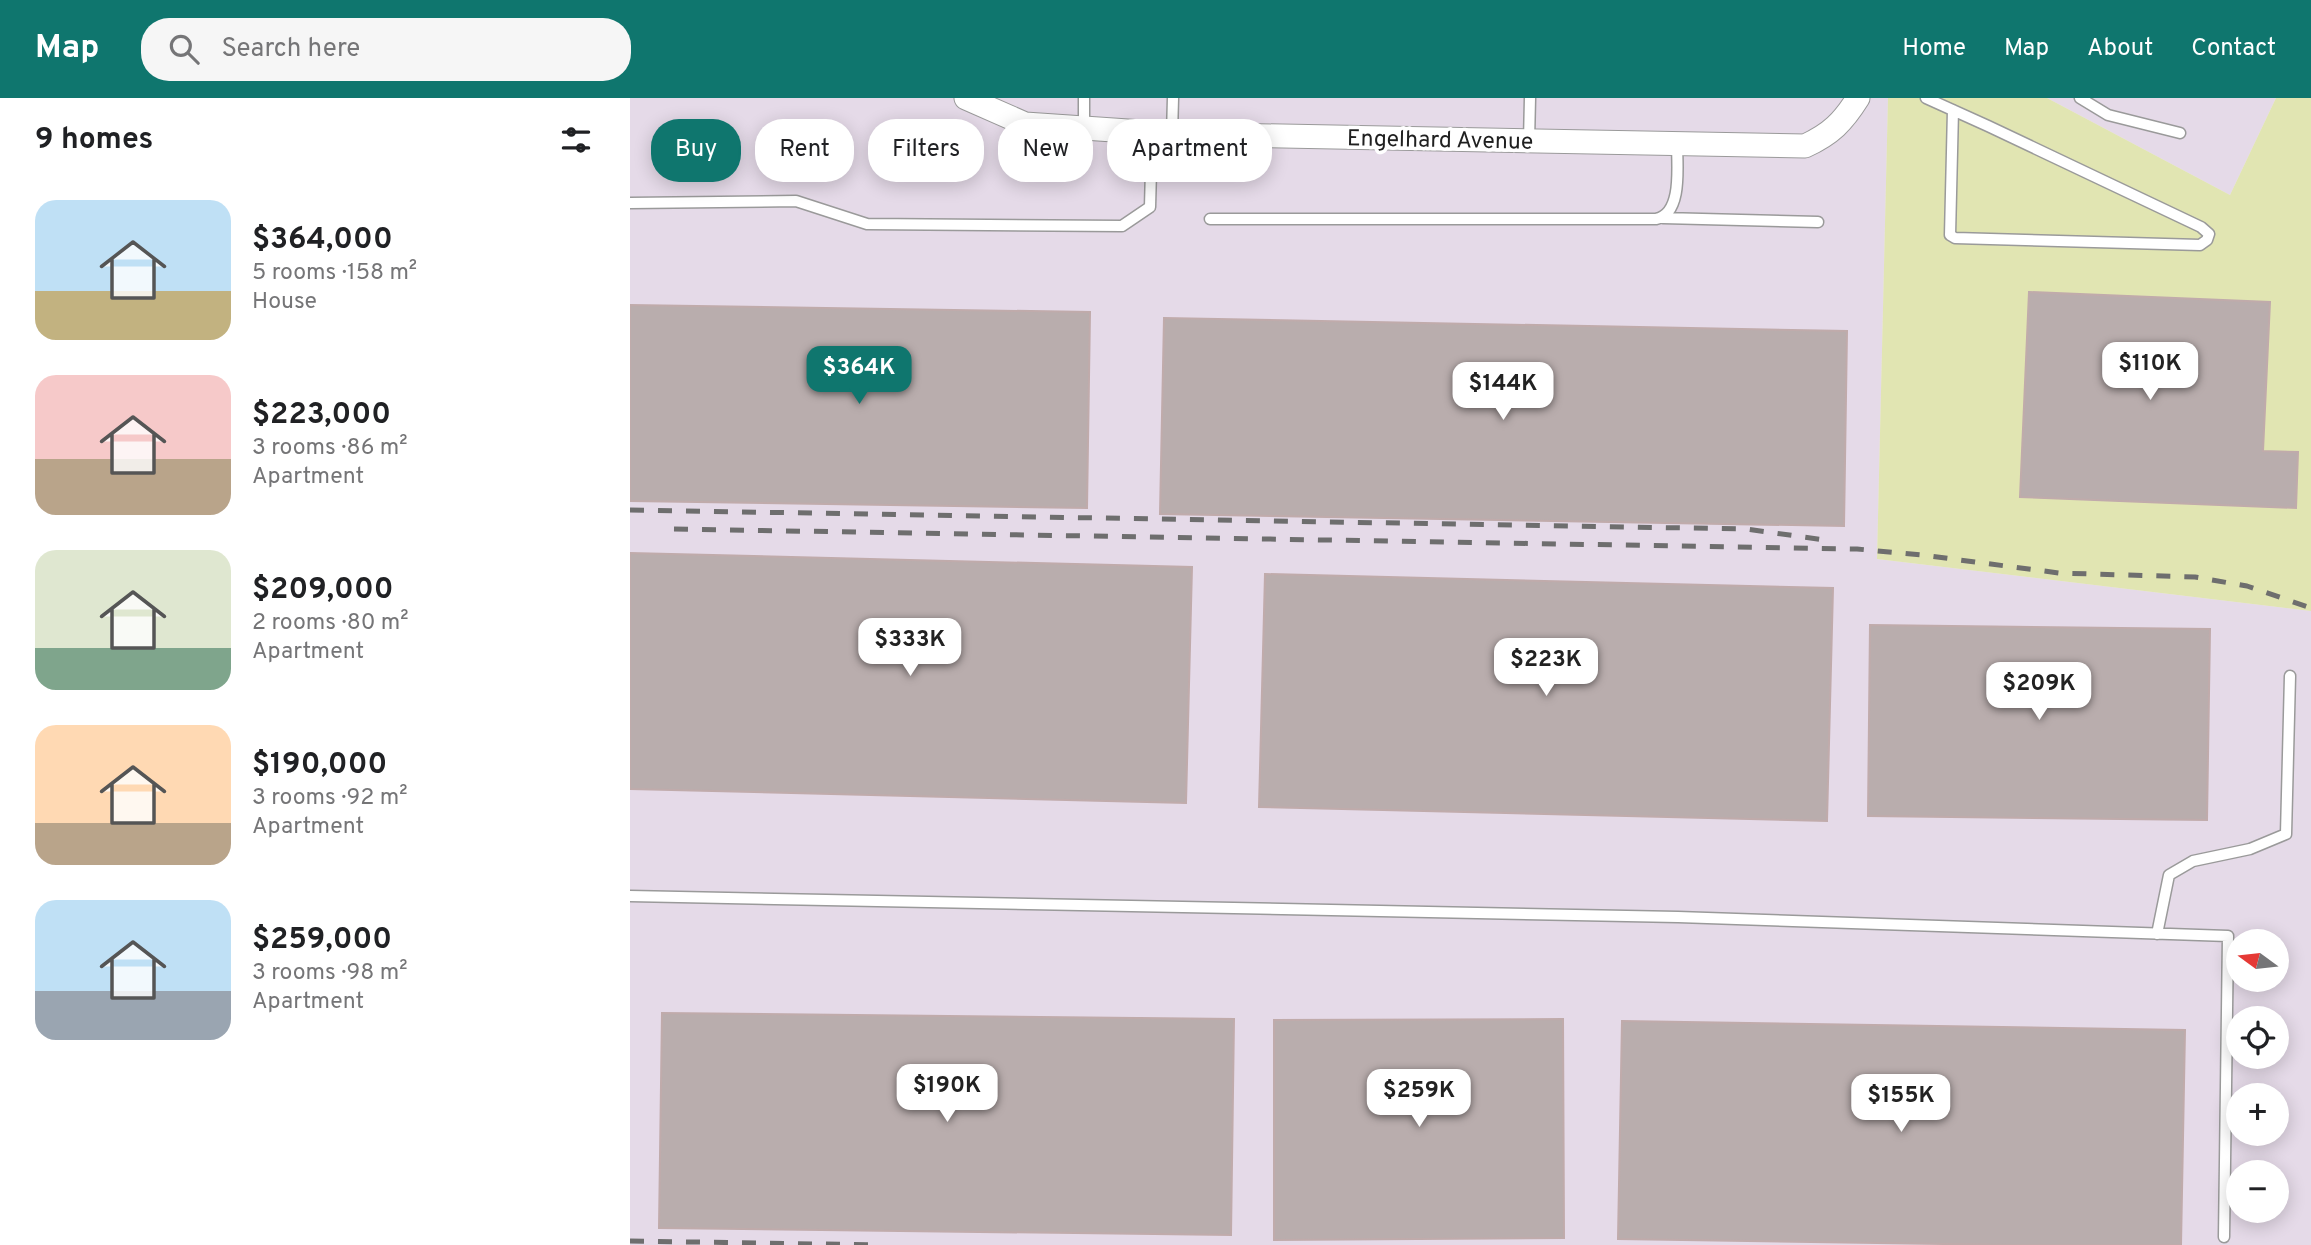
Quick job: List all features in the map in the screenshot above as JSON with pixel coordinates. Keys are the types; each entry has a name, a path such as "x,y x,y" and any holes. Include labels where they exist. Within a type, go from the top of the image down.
{"street":[{"name":"Engelhard Avenue","path":"966,98 1014,119"},
{"name":"Engelhard Avenue","path":"1272,135 1805,146 1825,137 1845,118 1858,98"}],"lane":[{"path":"1084,98 1084,119"},
{"path":"1166,119 1173,98"},
{"path":"1529,141 1530,98"},
{"path":"1926,98 1953,110 2201,227 2208,234 2207,240 2200,245 1955,238 1950,235 1953,110"},
{"path":"2080,98 2108,115 2180,133"},
{"path":"1663,218 1669,212 1678,187 1677,144"},
{"path":"630,203 796,201 867,224 1122,226 1150,207 1154,182"},
{"path":"1210,219 1663,218 1818,222"},
{"path":"2157,934 2169,874 2193,861 2250,849 2286,834 2290,676"},
{"path":"630,896 1664,916 2228,936 2224,1237"}],"shaded area":[{"path":"630,98 1888,98 1877,559 2311,611 2311,1245 630,1245"},
{"path":"2047,98 2276,98 2230,195"}],"green space":[{"path":"1888,98 2047,98 2230,195 2276,98 2311,98 2311,611 1877,559"}],"building":[{"path":"2029,292 2270,302 2263,451 2298,452 2296,508 2020,497"},
{"path":"630,305 1090,312 1087,508 630,501"},
{"path":"1164,318 1847,331 1844,526 1160,514"},
{"path":"630,553 1192,567 1186,803 630,789"},
{"path":"1265,574 1833,588 1827,821 1259,807"},
{"path":"1870,625 2210,629 2207,820 1868,816"},
{"path":"662,1013 1234,1019 1231,1235 659,1228"},
{"path":"1563,1019 1564,1238 1274,1240 1274,1020"},
{"path":"1622,1021 2185,1030 2181,1245 1618,1239"}],"railway":[{"path":"630,510 1746,529 1832,541"},
{"path":"674,529 1857,549 2059,573 2195,577 2247,586 2311,608"},
{"path":"630,1241 881,1245"}]}
